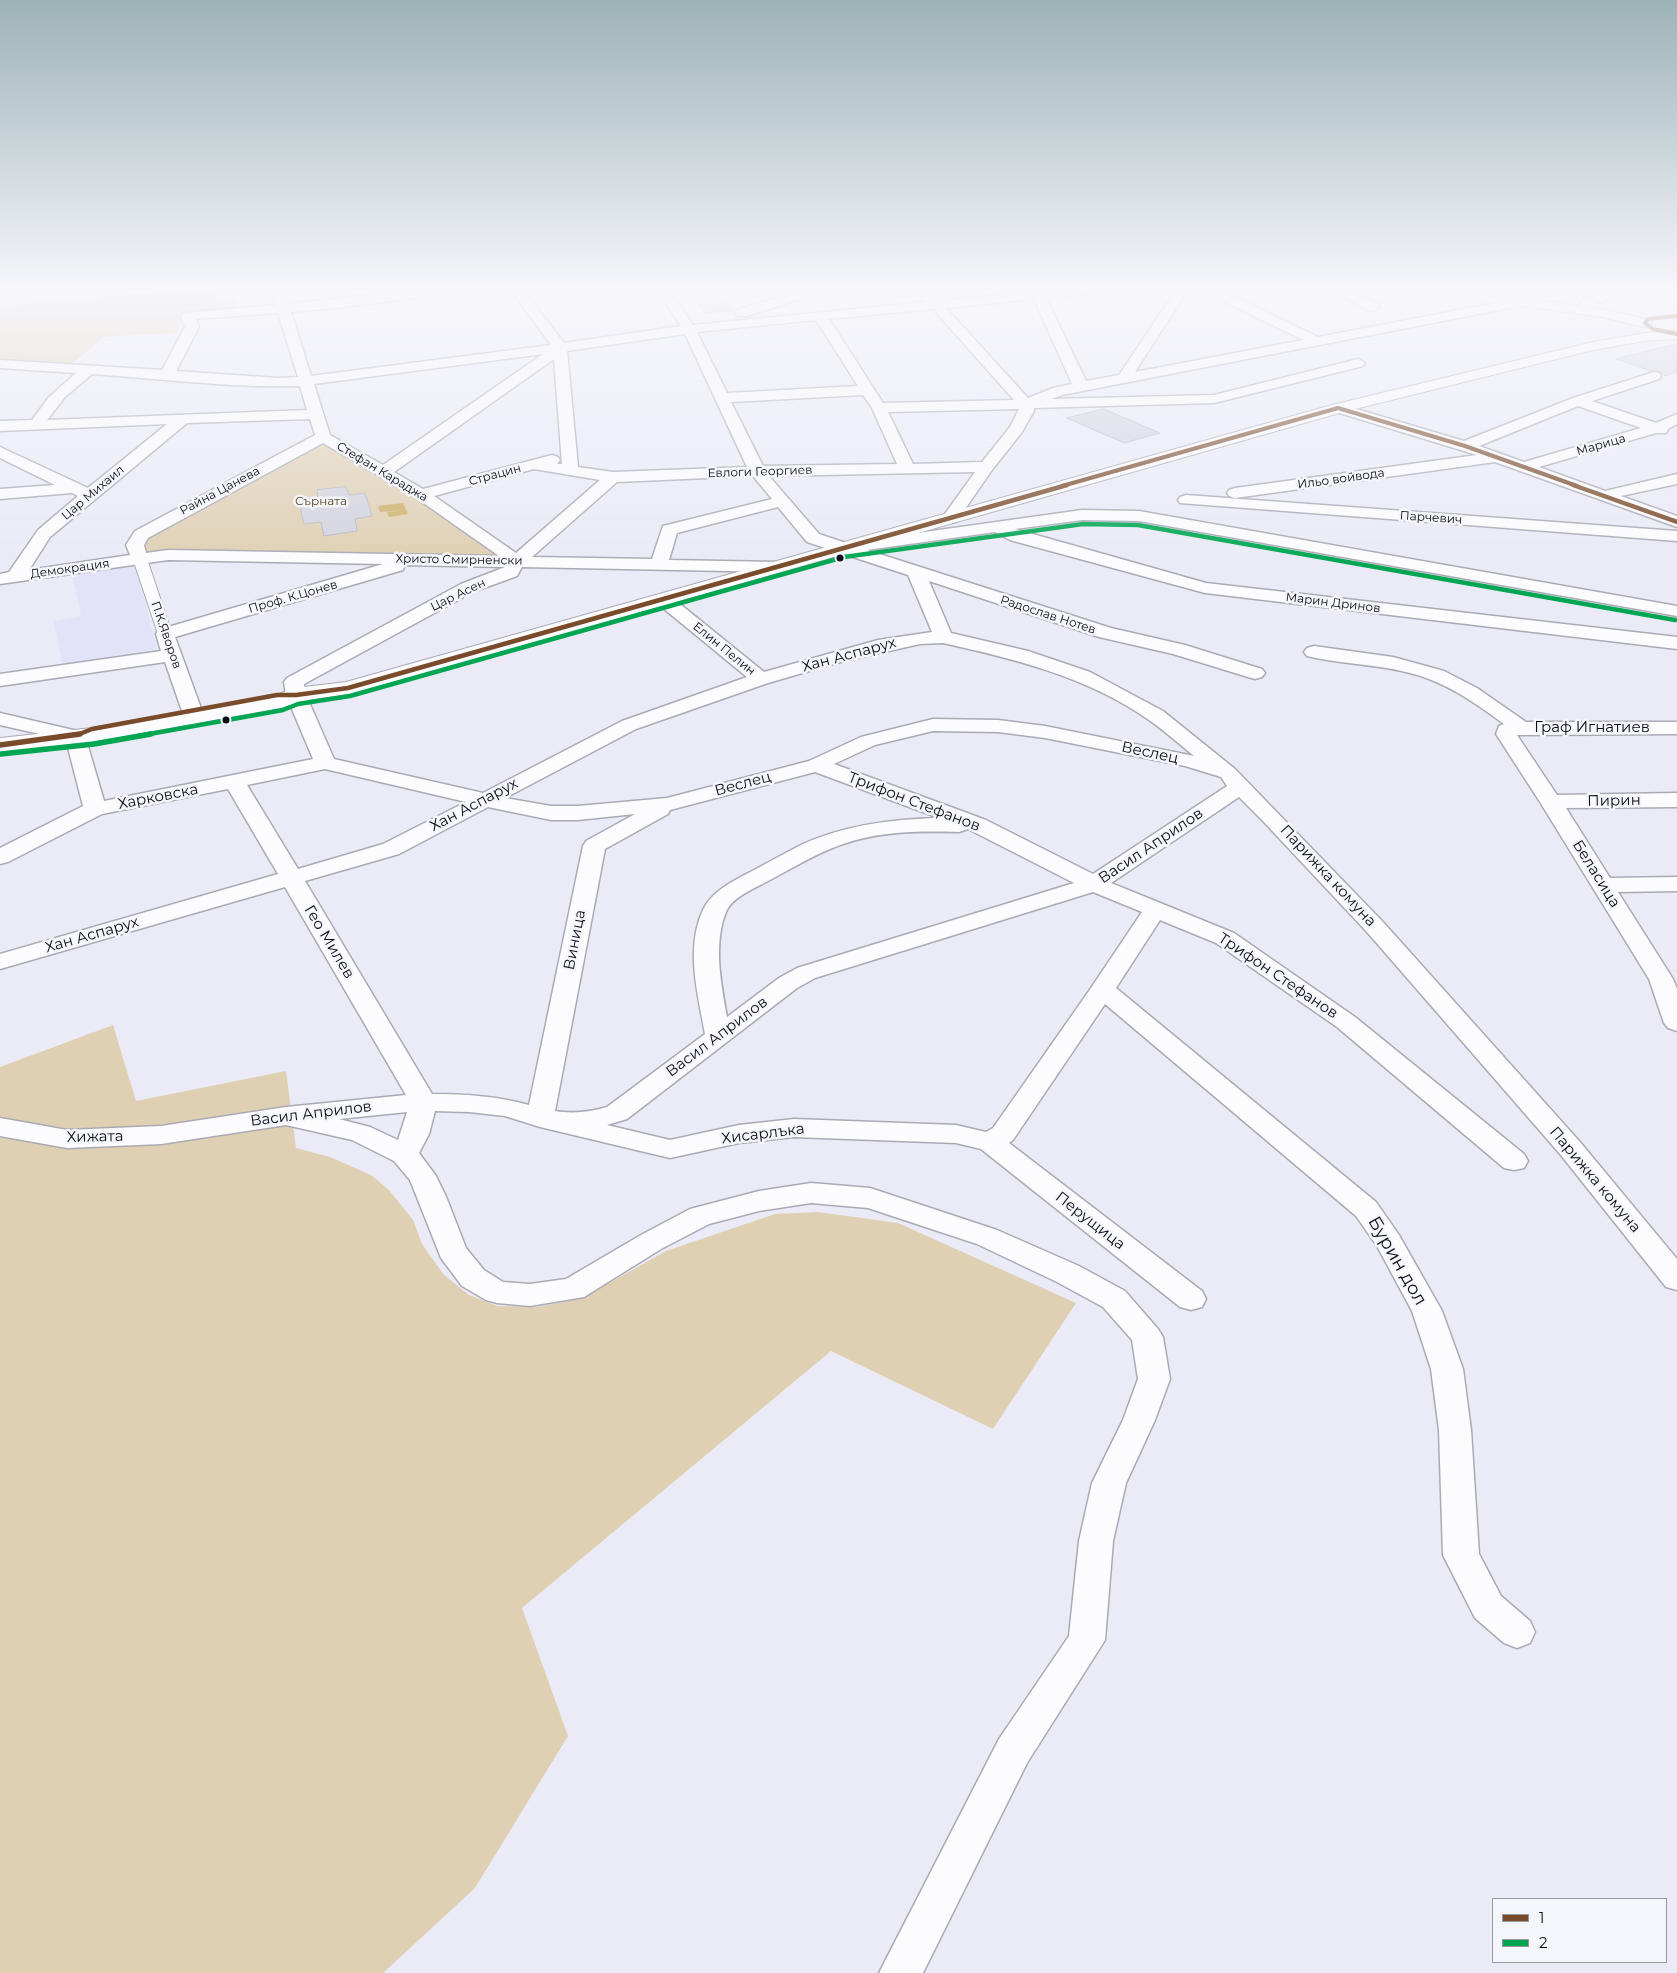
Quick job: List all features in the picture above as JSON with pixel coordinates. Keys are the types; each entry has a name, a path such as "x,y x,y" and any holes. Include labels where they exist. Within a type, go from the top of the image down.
{"main road":[{"path":"75,736 92,729 277,695 296,695 348,688 1338,408 1447,382"},
{"path":"0,745 92,735 281,701 296,695"}],"street":[{"path":"38,424 48,406 62,390 73,382"},
{"name":"Стефан Караджа","path":"308,382 323,437 421,494 517,561"},
{"path":"382,472 511,382"},
{"path":"563,382 570,463"},
{"name":"Радослав Нотев","path":"714,382 757,471 812,538 1106,633 1178,649 1256,673"},
{"path":"864,382 880,408 907,468"},
{"path":"950,518 986,467 1017,429 1027,411 1026,404 1006,382"},
{"path":"1079,382 1081,387"},
{"path":"1026,404 1058,391 1105,382"},
{"path":"880,408 1214,399 1282,382"},
{"path":"1465,446 1578,401 1636,382"},
{"path":"722,398 869,390"},
{"path":"1578,401 1677,436"},
{"path":"1338,408 1465,446 1677,522"},
{"path":"0,426 316,414"},
{"name":"Марица","path":"1523,467 1658,428 1677,418"},
{"name":"Цар Михаил","path":"7,578 44,534 183,419"},
{"name":"Райна Цанева","path":"140,559 135,545 141,534 323,437"},
{"path":"0,452 89,495"},
{"name":"Ильо войвода","path":"1186,500 1496,457"},
{"name":"Страцин","path":"421,494 536,465 570,463"},
{"name":"Евлоги Георгиев","path":"570,463 614,477 757,471 986,467"},
{"name":"Цар Асен","path":"296,695 294,682 466,588 511,572 517,561 614,477"},
{"path":"1602,496 1677,480"},
{"path":"0,494 72,488"},
{"name":"Парчевич","path":"1186,500 1677,536"},
{"path":"659,564 669,530 782,501"},
{"path":"842,548 1082,515 1139,516 1677,611"},
{"name":"Марин Дринов","path":"997,527 1016,536 1205,588 1677,643"},
{"name":"Христо Смирненски","path":"140,559 168,554 778,567"},
{"name":"Демокрация","path":"7,578 140,559"},
{"name":"П.К.Яворов","path":"140,559 192,711"},
{"name":"Проф. К.Цонев","path":"165,634 422,560"},
{"path":"916,572 943,637"},
{"name":"Елин Пелин","path":"664,600 761,679"},
{"name":"Хан Аспарух","path":"0,962 391,849 629,725 761,679 878,646 920,638 943,637"},
{"name":"Парижка комуна","path":"943,637 1021,655 1083,676 1156,715 1234,780 1270,814 1376,926 1570,1148 1677,1279"},
{"path":"1314,652 1402,666 1439,676 1486,701 1514,729"},
{"path":"0,680 172,655"},
{"path":"296,695 325,764"},
{"path":"0,719 75,736 95,809"},
{"name":"Веслец","path":"325,764 515,807 551,813 569,813 668,804 816,765 884,736 932,725 958,724 998,726 1045,732 1189,761 1234,780"},
{"name":"Граф Игнатиев","path":"1514,729 1677,728"},
{"name":"Беласица","path":"1514,729 1508,738 1551,802 1603,886 1669,979 1677,1023"},
{"name":"Харковска","path":"0,857 95,809 325,764"},
{"name":"Трифон Стефанов","path":"816,765 978,825 1094,884 1225,938 1346,1022 1514,1161"},
{"name":"Васил Априлов","path":"161,1135 286,1116 424,1102 469,1103 508,1108 540,1118 568,1122 593,1120 617,1113 788,983 806,972 1094,884 1234,780"},
{"name":"Гео Милев","path":"235,782 424,1102"},
{"name":"Пирин","path":"1551,802 1677,800"},
{"name":"Виница","path":"540,1118 594,846 668,804"},
{"path":"718,1036 710,995 706,940 714,910 735,889 818,846 860,833 899,825 978,825"},
{"path":"1603,886 1677,884"},
{"path":"990,1142 1003,1134 1104,989 1156,908"},
{"name":"Бурин дол","path":"1104,989 1366,1209 1389,1242 1427,1311 1447,1369 1455,1430 1461,1555 1488,1607 1517,1632"},
{"path":"404,1154 415,1134 424,1102"},
{"path":"286,1116 360,1132 404,1154 422,1176 434,1199 452,1251 473,1278 497,1292 530,1295 573,1289 651,1242 700,1216 758,1200 811,1192 870,1198 987,1237 1068,1274 1114,1299 1147,1337 1154,1379 1139,1420 1109,1483 1096,1542 1087,1640 1013,1751 900,1973"},
{"name":"Хисарлъка","path":"540,1118 670,1149 739,1134 794,1128 956,1134 990,1142"},
{"name":"Хижата","path":"0,1128 68,1139 161,1135"},
{"name":"Перущица","path":"990,1142 1191,1300"}],"shaded area":[{"path":"403,503 408,514 389,517 387,512 405,510 380,512 378,506"},
{"path":"135,563 157,649 62,664 54,621 81,616 72,573"}],"green space":[{"name":"Сърната","path":"323,437 517,561 140,559 141,535"},
{"path":"113,1025 136,1101 286,1071 296,1148 330,1157 371,1175 389,1190 413,1220 422,1244 444,1275 469,1295 497,1306 537,1307 583,1298 666,1251 775,1214 818,1212 898,1223 1076,1303 993,1429 831,1351 522,1608 568,1736 475,1888 383,1973 0,1973 0,1067"}],"building":[{"path":"1104,409 1160,433 1124,443 1067,418"},
{"path":"346,487 349,495 365,493 372,516 355,519 357,531 324,536 321,522 304,524 298,500 318,498 317,490"}],"transit line":[{"name":"1","path":"0,745 75,736 92,729 277,695 296,695 348,688 1338,408 1465,446 1677,522"},
{"name":"2","path":"1,754 94,744 283,710 298,704 350,696 844,557 1083,524 1138,525 1675,620"}]}
